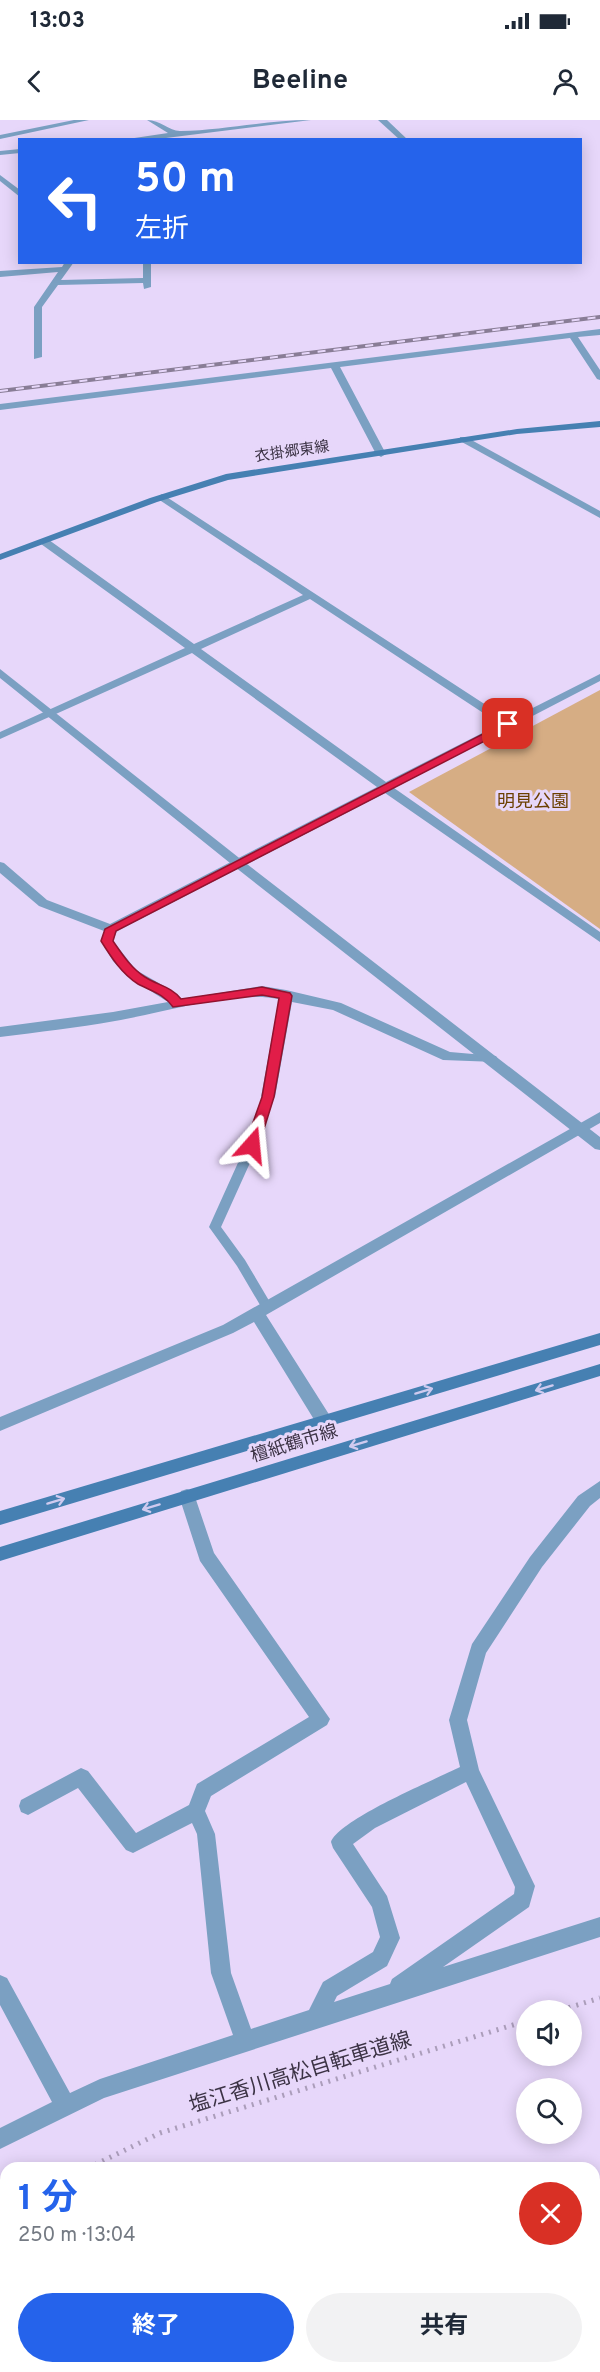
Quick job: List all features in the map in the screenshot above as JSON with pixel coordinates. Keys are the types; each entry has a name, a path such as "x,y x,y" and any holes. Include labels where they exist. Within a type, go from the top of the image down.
{"main road":[{"name":"衣掛郷東線","path":"0,557 162,497 255,471 381,454 551,426 600,424"},
{"name":"檀紙鶴市線","path":"0,1518 600,1339"},
{"name":"檀紙鶴市線","path":"0,1554 600,1370"}],"street":[{"path":"0,137 85,120"},
{"path":"151,120 176,134"},
{"path":"141,138 306,120"},
{"path":"382,120 403,138"},
{"path":"0,153 18,151"},
{"path":"0,177 18,193"},
{"path":"55,283 147,284 147,264"},
{"path":"0,274 68,266"},
{"path":"37,357 38,307 68,266"},
{"path":"0,407 600,332"},
{"path":"573,336 600,377"},
{"path":"334,365 381,454"},
{"path":"463,439 600,515"},
{"path":"162,497 508,724"},
{"path":"45,542 386,788 600,938"},
{"path":"0,736 311,595"},
{"path":"0,672 239,864 600,1145"},
{"path":"178,1004 171,995 141,980 125,966 107,941 111,929 600,677"},
{"path":"0,866 43,903 111,929"},
{"path":"0,1032 113,1017 262,991 336,1006 448,1058 490,1059"},
{"path":"268,1097 286,996"},
{"path":"0,1424 173,1354 228,1329 600,1117"},
{"path":"262,1310 324,1421"},
{"path":"389,1994 522,1900 525,1886 470,1771 458,1720 478,1650 536,1562 584,1501 600,1488"},
{"path":"28,1806 81,1777 133,1844 196,1811 204,1790 321,1719 206,1556 187,1497"},
{"path":"316,2017 330,1989 380,1959 390,1938 380,1903 340,1842 368,1822 470,1771"},
{"path":"196,1811 206,1834 221,1973 245,2040"},
{"path":"0,2139 100,2089 245,2040 600,1927"},
{"path":"0,1984 66,2106"}],"lane":[{"path":"262,1310 241,1263 215,1227 252,1145 268,1097"}],"path":[{"path":"582,2004 600,1998"},
{"name":"塩江香川高松自転車道線","path":"100,2162 160,2133 516,2023"}],"green space":[{"name":"明見公園","path":"600,690 600,929 409,792"}],"railway":[{"path":"0,391 600,317"}],"route":[{"path":"252,1145 268,1097 286,996 262,991 178,1004 171,995 141,980 125,966 107,941 111,929 508,724"}]}
